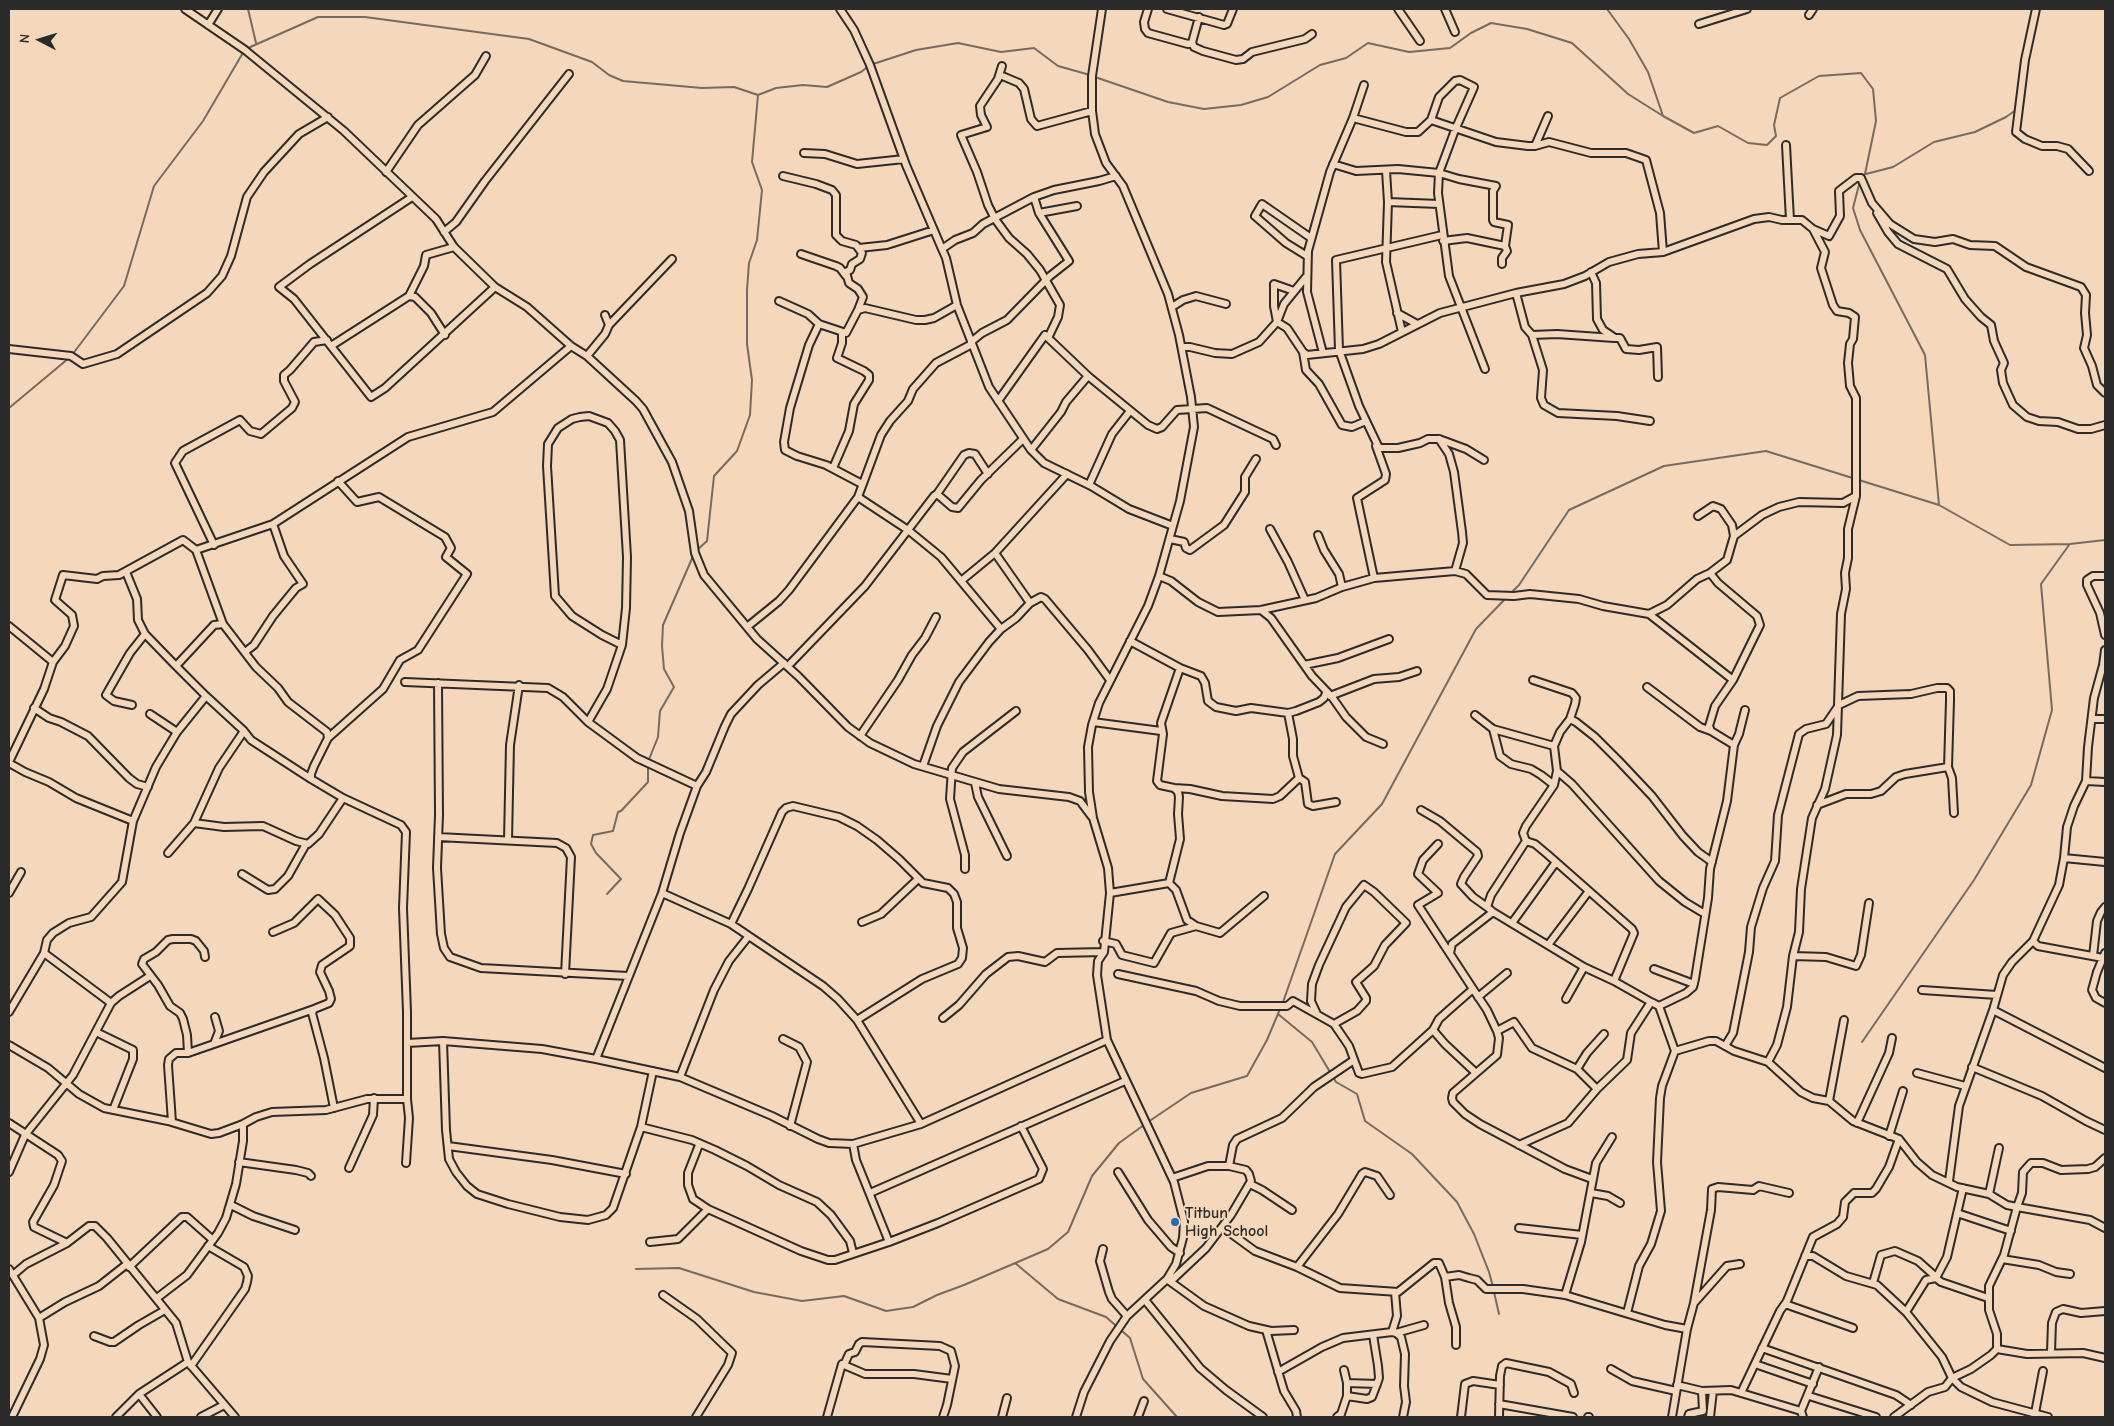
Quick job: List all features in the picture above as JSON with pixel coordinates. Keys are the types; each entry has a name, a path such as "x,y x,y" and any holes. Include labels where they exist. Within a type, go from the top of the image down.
{"street":[{"path":"185,9 245,50 328,117 436,219 454,247 495,287 527,307 571,346 587,356 642,409 672,462 678,478 689,511 698,565 704,575 747,628 828,708 860,736 890,754 923,766 999,788 1069,797 1080,801 1093,818"},
{"path":"208,25 218,9"},
{"path":"840,9 854,30 870,65 904,159 946,258 957,305 988,387 1031,450 1044,463 1089,485 1129,509 1174,526"},
{"path":"1102,9 1092,76 1092,111 1095,134 1099,149 1106,163 1123,186 1172,307 1182,347 1194,427 1192,446 1174,526 1159,576 1148,606 1110,680 1093,722 1088,748 1089,792 1093,818 1108,868 1110,893 1103,942 1104,952 1098,961 1097,975 1107,1040 1125,1082 1172,1178 1182,1205 1184,1221 1180,1254 1169,1280"},
{"path":"1148,9 1144,22 1148,33 1188,44 1192,43"},
{"path":"1167,9 1224,26 1227,24 1233,9"},
{"path":"1398,9 1420,41"},
{"path":"1446,9 1455,32"},
{"path":"1699,24 1747,9"},
{"path":"2036,9 2025,60 2016,132 2025,139 2042,146 2057,146 2068,149 2089,171"},
{"path":"1192,43 1199,17"},
{"path":"1192,43 1194,47 1203,51 1228,60 1236,60 1243,59 1252,52 1305,39 1312,34"},
{"path":"386,172 418,125 475,74 486,56"},
{"path":"1002,66 1000,75 980,106 981,115 987,127 976,132 961,135 995,219 1005,234 1027,254 1046,280 1060,306 1058,317 1048,338"},
{"path":"444,232 456,222 485,181 570,74"},
{"path":"1000,75 1019,83 1024,89 1031,119 1037,126 1092,111"},
{"path":"1353,118 1412,133 1423,129 1431,120 1439,97 1454,80 1460,80 1474,87 1439,173 1439,204 1442,238 1449,276 1485,369"},
{"path":"1323,353 1311,311 1307,287 1307,256 1333,164 1353,118 1364,85"},
{"path":"1535,146 1548,116"},
{"path":"9,349 71,356 83,364 117,354 207,293 222,276 231,256 247,197 264,172 299,134 328,117"},
{"path":"1431,120 1455,130 1496,142 1535,146 1549,142 1591,153 1626,153 1646,160 1660,213 1663,252"},
{"path":"1786,145 1790,220"},
{"path":"804,153 825,154 857,164 872,164 904,159"},
{"path":"1333,164 1356,171 1398,169 1439,173 1496,186 1493,191 1493,220 1494,222 1508,225 1505,246 1507,251 1502,258 1502,264"},
{"path":"1386,171 1388,202 1386,262 1402,332"},
{"path":"783,176 816,184 834,192 837,199 836,235 842,241 856,245 862,252 860,259 852,264 850,270 846,272 847,277"},
{"path":"942,250 955,240 973,233 983,224 1034,197 1054,190 1116,176"},
{"path":"1302,352 1307,355 1368,348 1440,313 1516,293 1555,287 1584,276 1604,264 1625,257 1663,252 1754,220 1770,217 1778,220 1802,220 1813,229 1828,236 1840,216 1839,191 1856,178 1861,178 1869,197 1892,227 1914,240 1935,242 1953,238 1970,245 1995,246 2026,267 2081,287 2086,295 2087,335 2084,348 2091,363 2097,385 2105,393"},
{"path":"412,197 278,287 294,299 371,397 385,388 445,335 495,287"},
{"path":"747,628 789,590 858,497 881,435 890,421 908,401 913,389 936,363 1006,320 1046,280 1069,261 1039,213 1034,197"},
{"path":"1388,202 1439,204"},
{"path":"1307,256 1286,243 1255,216 1262,204 1311,238"},
{"path":"1039,213 1076,206"},
{"path":"1876,208 1888,232 1898,244 1947,269 1965,299 1991,325 1994,341 2004,363 2001,370 2003,383 2012,405 2027,417 2039,421 2058,422 2078,429 2105,426"},
{"path":"1768,1062 1777,1045 1787,1007 1799,932 1804,859 1812,818 1829,773 1837,735 1841,614 1846,589 1845,573 1848,558 1848,529 1856,496 1856,398 1850,386 1848,354 1853,339 1855,316 1837,311 1833,305 1822,268 1825,252 1813,229"},
{"path":"859,248 887,245 934,230"},
{"path":"1374,578 1357,498 1385,480 1386,474 1339,350 1336,260 1442,238 1467,238 1505,246"},
{"path":"214,545 175,463 183,451 240,420 250,431 261,434 292,408 295,402 284,381 284,375 314,342 329,343 409,296 424,266 426,255 454,247"},
{"path":"778,301 808,314 819,324 846,333 858,310 863,297 840,268 801,254"},
{"path":"587,356 605,334 609,325 672,259"},
{"path":"1591,272 1596,283 1597,319 1603,330 1615,338"},
{"path":"1182,347 1232,354 1260,342 1277,322 1284,304 1306,277"},
{"path":"1294,291 1274,284 1274,306 1277,322 1287,328 1302,352 1306,370 1319,384 1333,413 1342,425 1352,427 1366,421"},
{"path":"1300,284 1307,287"},
{"path":"1516,293 1525,327 1532,335 1543,370 1542,398 1544,405 1558,413 1617,416 1650,421"},
{"path":"409,296 414,297 431,313 445,335"},
{"path":"1172,307 1183,300 1196,296 1226,304"},
{"path":"858,310 865,308 916,320 925,320 934,318 957,305"},
{"path":"1397,313 1417,324"},
{"path":"605,315 609,325"},
{"path":"819,324 810,345 790,408 784,442 785,450 788,453 832,468 862,484"},
{"path":"832,468 849,431 854,404 869,380 869,375 864,371 837,358 842,343 842,332"},
{"path":"1532,335 1557,334 1620,338 1626,349 1639,350 1657,347 1658,376"},
{"path":"998,400 1045,335 1088,376 1148,425 1157,429 1162,427 1177,410 1192,408 1212,409 1273,439 1276,445"},
{"path":"196,550 273,524 408,437 493,412 571,346"},
{"path":"1031,450 1061,412 1066,402 1088,376"},
{"path":"1089,485 1112,434 1130,410"},
{"path":"588,722 607,689 622,645 626,608 627,557 620,440 608,423 589,416 580,417 558,428 548,444 547,466 555,596 572,616 622,645"},
{"path":"937,494 952,507 958,508 1023,439"},
{"path":"1376,446 1384,449 1398,448 1420,443 1428,439 1439,439 1484,460"},
{"path":"1439,439 1449,454 1454,472 1462,532 1463,543 1455,571"},
{"path":"596,1059 662,892 680,832 697,786 706,772 731,714 758,685 786,665 865,586 937,494 964,455 969,453 975,454 988,474"},
{"path":"1170,539 1184,542 1186,548 1190,550 1224,525 1245,492 1245,477 1256,459"},
{"path":"961,581 995,553 1067,474"},
{"path":"311,779 314,766 328,738 384,689 400,660 418,650 467,574 446,557 451,548 445,537 379,497 357,502 338,482"},
{"path":"1734,536 1762,515 1780,507 1799,502 1843,503 1856,496"},
{"path":"858,497 908,530 941,557 1001,629"},
{"path":"1649,614 1667,605 1697,579 1727,560 1734,536 1732,525 1721,509 1713,506 1698,516"},
{"path":"245,652 254,645 273,616 296,588 303,584 284,556 273,524"},
{"path":"1270,529 1288,562 1305,600"},
{"path":"1318,535 1324,550 1338,574 1342,587"},
{"path":"134,821 76,798 49,782 9,763 44,689 53,662 65,646 74,626 72,615 55,600 63,575 97,579 103,576 119,575 183,540 196,550 223,624 256,667 278,688 288,702 327,732 328,738"},
{"path":"995,553 1030,603"},
{"path":"1159,576 1171,581 1198,602 1218,612 1261,610 1305,600 1374,578 1455,571 1466,574 1488,595 1514,596 1530,594 1579,599 1613,608 1649,614 1733,680"},
{"path":"126,572 137,599 138,620 145,634 206,696 244,731 250,740 343,798 401,825 406,832 403,908 409,1118 406,1162"},
{"path":"1710,572 1724,589 1757,616 1760,625 1733,680 1715,706 1710,718 1711,731"},
{"path":"2105,576 2093,576 2086,585 2100,613 2105,634"},
{"path":"923,766 937,726 959,682 979,654 1001,629 1016,618 1030,603 1041,598 1045,599 1080,640 1110,680"},
{"path":"1261,610 1271,618 1304,665 1346,717 1360,732 1372,740 1383,744"},
{"path":"860,736 925,638 936,617"},
{"path":"176,666 214,625 223,624"},
{"path":"9,626 53,662"},
{"path":"132,705 114,701 106,695 130,653 145,634"},
{"path":"1304,665 1338,658 1389,639"},
{"path":"1130,640 1180,668 1201,676 1204,679 1206,697 1211,704 1216,707 1236,711 1251,708 1296,712 1319,702 1328,694 1374,679 1399,677 1417,671"},
{"path":"1949,1181 1955,1123 1965,1086 2006,969 2033,942 2056,893 2064,858 2067,827 2074,806 2086,781 2094,698 2105,650"},
{"path":"1180,668 1166,706 1161,731 1163,740 1157,781 1160,785 1222,796 1273,799 1280,796 1299,778"},
{"path":"1533,680 1572,693 1576,698 1570,720 1560,732 1554,746 1557,771 1554,785 1523,833 1526,841 1534,844 1556,862 1632,929 1634,933 1614,981"},
{"path":"405,682 519,685 548,688 556,691 588,722 637,758 697,786"},
{"path":"438,683 437,868 441,934 444,948 450,957 481,968 628,976"},
{"path":"508,840 510,745 519,685"},
{"path":"1647,687 1700,727 1711,731 1734,745"},
{"path":"1725,1046 1733,1033 1749,952 1751,927 1763,888 1775,861 1778,815 1799,734 1806,729 1826,724 1839,705 1858,696 1911,694 1937,688 1947,688 1950,692 1948,767 1952,778 1954,813"},
{"path":"9,1012 44,953 47,940 53,933 69,923 91,917 122,882 134,821 162,755 177,732 206,696"},
{"path":"34,708 49,718 88,736 129,778 137,784 148,787"},
{"path":"1659,1006 1686,993 1694,984 1712,862 1727,801 1734,745 1745,710"},
{"path":"965,870 964,855 950,799 951,774 956,760 963,752 1016,711"},
{"path":"1288,712 1293,739 1293,756 1299,778 1305,782 1308,804 1310,806 1336,802"},
{"path":"150,714 177,732"},
{"path":"1475,715 1493,730 1554,746"},
{"path":"2092,719 2105,719"},
{"path":"1570,720 1576,722 1619,761 1652,796 1683,836 1698,852 1712,862"},
{"path":"1093,722 1161,731"},
{"path":"1493,730 1500,756 1511,764 1531,769 1554,785"},
{"path":"168,853 194,823 219,768 244,731"},
{"path":"1818,805 1846,794 1870,794 1881,791 1890,785 1896,777 1905,774 1948,767"},
{"path":"1557,771 1572,784 1659,881 1685,902 1705,914"},
{"path":"2086,781 2105,782"},
{"path":"975,782 978,797 1006,856"},
{"path":"1169,883 1180,839 1179,797 1178,792 1174,788"},
{"path":"1080,801 1089,792"},
{"path":"194,823 224,827 263,826 306,844 312,842 319,834 343,798"},
{"path":"731,924 782,812 786,808 793,806 832,815 857,826 899,859 918,879 928,885 948,888 954,894 957,902 957,928 963,948 962,958 958,964 922,979 857,1020"},
{"path":"1420,810 1440,821 1477,852 1478,856 1464,876 1461,884 1472,897 1584,967 1659,1006 1675,1051 1662,1086 1660,1098 1657,1162 1662,1211 1652,1244 1639,1266 1627,1313"},
{"path":"438,837 557,843 566,848 571,857 565,974"},
{"path":"1487,907 1491,894 1526,841"},
{"path":"242,874 268,890 275,889 288,876 306,844"},
{"path":"1438,844 1423,860 1418,874 1438,893 1418,905 1420,912 1434,929 1437,938 1450,953 1487,1010 1497,1031 1499,1052 1453,1093 1453,1102 1465,1114 1519,1145 1565,1169 1592,1179"},
{"path":"2064,858 2105,862"},
{"path":"1512,923 1556,862"},
{"path":"9,893 21,872"},
{"path":"862,922 881,914 918,879"},
{"path":"1110,893 1169,883"},
{"path":"1169,883 1176,890 1187,920 1196,926 1220,933 1264,896"},
{"path":"1317,1014 1311,1001 1312,984 1346,907 1364,885 1374,892 1406,923 1385,945 1374,966 1356,982 1366,998 1366,1002 1357,1011 1334,1024"},
{"path":"662,892 731,924 823,986 857,1020 921,1124"},
{"path":"1548,944 1589,892"},
{"path":"172,1122 168,1066 169,1059 176,1053 188,1053 329,1003 331,999 329,991 320,972 322,965 350,946 350,938 334,915 318,899 294,923 274,932"},
{"path":"1794,956 1826,957 1856,966 1861,955 1869,903"},
{"path":"2093,956 2097,921 2105,907"},
{"path":"1450,953 1452,944 1494,912"},
{"path":"1183,929 1187,920"},
{"path":"1103,942 1116,944 1122,955 1154,963 1168,937 1183,929 1196,926"},
{"path":"680,1077 714,990 729,962 748,937"},
{"path":"188,1053 187,1035 180,1013 170,1006 158,986 143,967 142,962 168,940 182,938 196,940 204,950 206,958"},
{"path":"2033,942 2038,946 2093,956 2104,955 2092,990 2096,998 2105,1003"},
{"path":"943,1018 959,1005 986,974 1008,957 1018,956 1045,962 1057,953 1104,952"},
{"path":"44,953 111,1003"},
{"path":"1566,999 1584,967"},
{"path":"1654,969 1694,984"},
{"path":"1118,974 1196,991 1219,1001 1240,1006 1287,1006 1293,1001 1334,1024 1350,1046 1356,1069 1362,1074 1392,1066 1433,1030 1440,1019 1472,989"},
{"path":"1478,997 1507,974"},
{"path":"9,1172 25,1135 73,1075 111,1003 118,996 150,976"},
{"path":"1922,990 1997,995"},
{"path":"1519,1145 1568,1123 1597,1089 1627,1060 1631,1033 1652,1002"},
{"path":"314,1009 312,1019 324,1058 334,1108"},
{"path":"1993,1010 2105,1068"},
{"path":"214,1044 218,1031 215,1017"},
{"path":"1829,1101 1844,1020"},
{"path":"1497,1031 1514,1022 1532,1048 1577,1069 1597,1089"},
{"path":"1433,1030 1476,1073"},
{"path":"96,1032 134,1050 133,1059 113,1110"},
{"path":"1577,1069 1587,1053 1604,1034"},
{"path":"783,1038 799,1047 806,1062 790,1126"},
{"path":"1857,1123 1889,1053 1892,1038"},
{"path":"407,1043 444,1041 542,1049 680,1077 829,1143 853,1144 921,1124 1107,1040"},
{"path":"444,1041 449,1160 456,1172 467,1186 478,1194 508,1204 560,1216 588,1220 606,1215 613,1208 626,1174 653,1071"},
{"path":"1675,1051 1709,1041 1716,1041 1734,1052 1768,1062 1798,1090 1813,1098 1829,1101 1857,1123 1899,1139 1925,1170 1963,1188 1989,1194 2000,1202 2017,1207 2090,1220 2105,1228"},
{"path":"9,1046 48,1068 91,1102 113,1110 172,1122 211,1134 272,1112 310,1112 374,1098 407,1099"},
{"path":"1229,1166 1233,1145 1237,1139 1282,1118 1314,1087 1354,1060"},
{"path":"1972,1067 2042,1096 2086,1122 2105,1130"},
{"path":"1917,1073 1965,1086"},
{"path":"870,1193 1125,1082"},
{"path":"1889,1136 1903,1091"},
{"path":"349,1168 373,1115 374,1098"},
{"path":"9,1123 58,1155 62,1161 54,1185 33,1225 67,1243"},
{"path":"157,1298 187,1276 226,1218 231,1205 243,1141 243,1124"},
{"path":"640,1126 692,1140 699,1145 731,1158 779,1185 817,1202 831,1215 850,1241 853,1253"},
{"path":"699,1145 688,1173 688,1185 694,1199 708,1209 801,1251 828,1260 834,1260 889,1242 1039,1179 1043,1169 1021,1126"},
{"path":"1565,1295 1579,1254 1592,1179 1598,1156 1612,1137"},
{"path":"1741,1393 1784,1304 1813,1237 1830,1229 1843,1217 1845,1202 1854,1193 1872,1193 1876,1189 1889,1166 1899,1139"},
{"path":"853,1144 856,1160 889,1242"},
{"path":"448,1146 552,1160 626,1174"},
{"path":"1989,1194 1999,1148"},
{"path":"1894,1417 1928,1392 1945,1387 1952,1378 1971,1369 1997,1349 1997,1334 1989,1310 1988,1298 1991,1278 2002,1259 2022,1193 2022,1172 2032,1163 2043,1163 2054,1169 2061,1170 2088,1169 2095,1167 2105,1158"},
{"path":"239,1162 308,1172 311,1176"},
{"path":"1076,1417 1084,1392 1097,1363 1127,1316 1206,1248 1250,1184 1250,1174 1246,1170 1229,1166 1208,1166 1172,1178"},
{"path":"1118,1172 1148,1220 1171,1247 1180,1254"},
{"path":"1297,1267 1338,1214 1362,1174 1366,1172 1377,1176 1390,1195"},
{"path":"1250,1184 1292,1210"},
{"path":"1672,1417 1686,1329 1694,1302 1711,1210 1713,1188 1718,1186 1753,1190 1759,1186 1766,1186 1789,1193"},
{"path":"1906,1312 1926,1280 1936,1277 1948,1257 1963,1188"},
{"path":"1591,1192 1608,1196 1620,1203"},
{"path":"231,1205 252,1216 295,1230"},
{"path":"650,1242 678,1239 708,1209"},
{"path":"1957,1213 2010,1231"},
{"path":"39,1318 65,1302 100,1286 128,1265 184,1216 213,1240"},
{"path":"14,1275 34,1260 67,1243 89,1226 95,1226 107,1238 176,1323 189,1364 235,1417"},
{"path":"1222,1227 1255,1251 1297,1267 1340,1288 1395,1292 1402,1290 1436,1263 1440,1264 1456,1327 1456,1346"},
{"path":"1519,1228 1582,1234"},
{"path":"116,1417 139,1394 189,1364 245,1289 247,1272 244,1267 208,1246"},
{"path":"1103,1249 1100,1261 1109,1292 1112,1299 1127,1316"},
{"path":"1873,1283 1881,1255 1895,1251 1918,1261 1941,1282 1988,1298"},
{"path":"1805,1256 1813,1256 1846,1276 1873,1283 1906,1312 1942,1358 1952,1378 1961,1387 1984,1399 2048,1417"},
{"path":"2002,1259 2039,1265 2056,1272 2070,1274"},
{"path":"1694,1302 1727,1266 1740,1264"},
{"path":"9,1268 39,1318 44,1345 40,1359 12,1417"},
{"path":"1445,1278 1459,1275 1477,1280 1486,1289 1523,1289 1565,1295 1665,1325 1686,1329"},
{"path":"1169,1280 1204,1306 1248,1326 1266,1330 1294,1330"},
{"path":"1394,1332 1396,1316 1395,1292"},
{"path":"663,1295 697,1319 732,1353 728,1365 696,1417"},
{"path":"1145,1300 1200,1368 1263,1417"},
{"path":"1784,1304 1853,1328"},
{"path":"2051,1352 2052,1322 2056,1312 2063,1309 2081,1313 2105,1311"},
{"path":"94,1336 114,1342 139,1324 165,1310"},
{"path":"1278,1372 1334,1341 1343,1338 1394,1332 1424,1325"},
{"path":"1266,1330 1284,1391 1296,1411 1297,1417"},
{"path":"1394,1332 1401,1337 1405,1354 1404,1386 1406,1402 1403,1417"},
{"path":"1347,1396 1367,1399 1372,1397 1379,1378 1373,1335"},
{"path":"831,1416 836,1382 842,1364 844,1365 849,1354 855,1352 862,1342 940,1346 951,1351 955,1366 943,1417"},
{"path":"1762,1348 1896,1395 1911,1405"},
{"path":"1997,1349 2027,1354 2051,1352 2083,1353 2105,1358"},
{"path":"1499,1417 1502,1366 1508,1363 1549,1372 1571,1384 1574,1393"},
{"path":"1755,1364 1813,1384"},
{"path":"844,1365 865,1374 914,1374 952,1380"},
{"path":"1611,1369 1632,1381 1702,1391 1726,1390 1741,1393 1802,1414 1819,1367"},
{"path":"1337,1417 1341,1414 1347,1396 1344,1370"},
{"path":"2035,1413 2043,1371"},
{"path":"1461,1417 1464,1389 1468,1382 1500,1385"},
{"path":"1347,1383 1377,1384"},
{"path":"1688,1417 1689,1414 1703,1411 1702,1391"},
{"path":"1710,1417 1713,1391"},
{"path":"139,1394 158,1417"},
{"path":"1809,1396 1876,1417"},
{"path":"1002,1417 1007,1398"},
{"path":"1138,1417 1144,1401"},
{"path":"201,1417 224,1404"},
{"path":"1499,1404 1573,1417"}],"waterway":[{"path":"248,9 256,43"},
{"path":"1607,9 1629,39 1648,72 1663,116"},
{"path":"248,48 318,17 365,17 529,39 592,62 609,75 623,81 702,88 734,87 758,95 776,88 803,85 827,87 861,72 870,65 916,50 958,43 1001,52 1034,48 1058,66 1090,75"},
{"path":"1095,77 1168,102 1204,109 1241,105 1268,97 1320,65 1346,58 1368,43 1409,52 1450,48 1471,33 1491,23 1527,29 1572,43 1628,94 1663,116 1694,133 1718,126 1748,143 1767,145 1776,136 1774,125 1780,98 1819,76 1861,73 1873,89 1876,121 1865,174 1862,177"},
{"path":"72,355 124,286 154,186 203,121 244,51"},
{"path":"697,550 707,541 714,476 737,451 750,415 752,380 747,344 747,290 749,263 757,240 762,190 752,162 758,95"},
{"path":"1866,174 1893,167 1934,142 1975,132 2016,110"},
{"path":"1860,181 1853,208 1860,230 1925,355 1939,505"},
{"path":"9,408 69,358"},
{"path":"1511,593 1519,585 1569,510 1664,466 1766,451 1939,505 2010,545 2070,544 2105,540"},
{"path":"1862,1042 1974,880 2031,785 2052,710 2041,584 2069,545"},
{"path":"648,762 658,737 660,711 674,687 664,669 663,625 694,554"},
{"path":"1282,1005 1335,854 1382,804 1476,629 1506,598"},
{"path":"607,894 621,879 596,853 591,844 593,835 613,831 618,812 648,782 648,766"},
{"path":"1148,1122 1191,1093 1247,1076 1267,1040 1280,1009"},
{"path":"1278,1014 1312,1042 1336,1082 1357,1094 1365,1121 1412,1154 1457,1202 1474,1234 1493,1287"},
{"path":"636,1269 679,1268 754,1292 802,1301 844,1296 886,1311 913,1307 937,1295 1048,1249 1068,1232 1092,1176 1119,1143 1144,1125"},
{"path":"1015,1263 1058,1299 1106,1317 1130,1338 1143,1379 1177,1417"},
{"path":"1494,1292 1499,1314"}],"place":[{"name":"Titbun High School","path":"1175,1222"}]}
